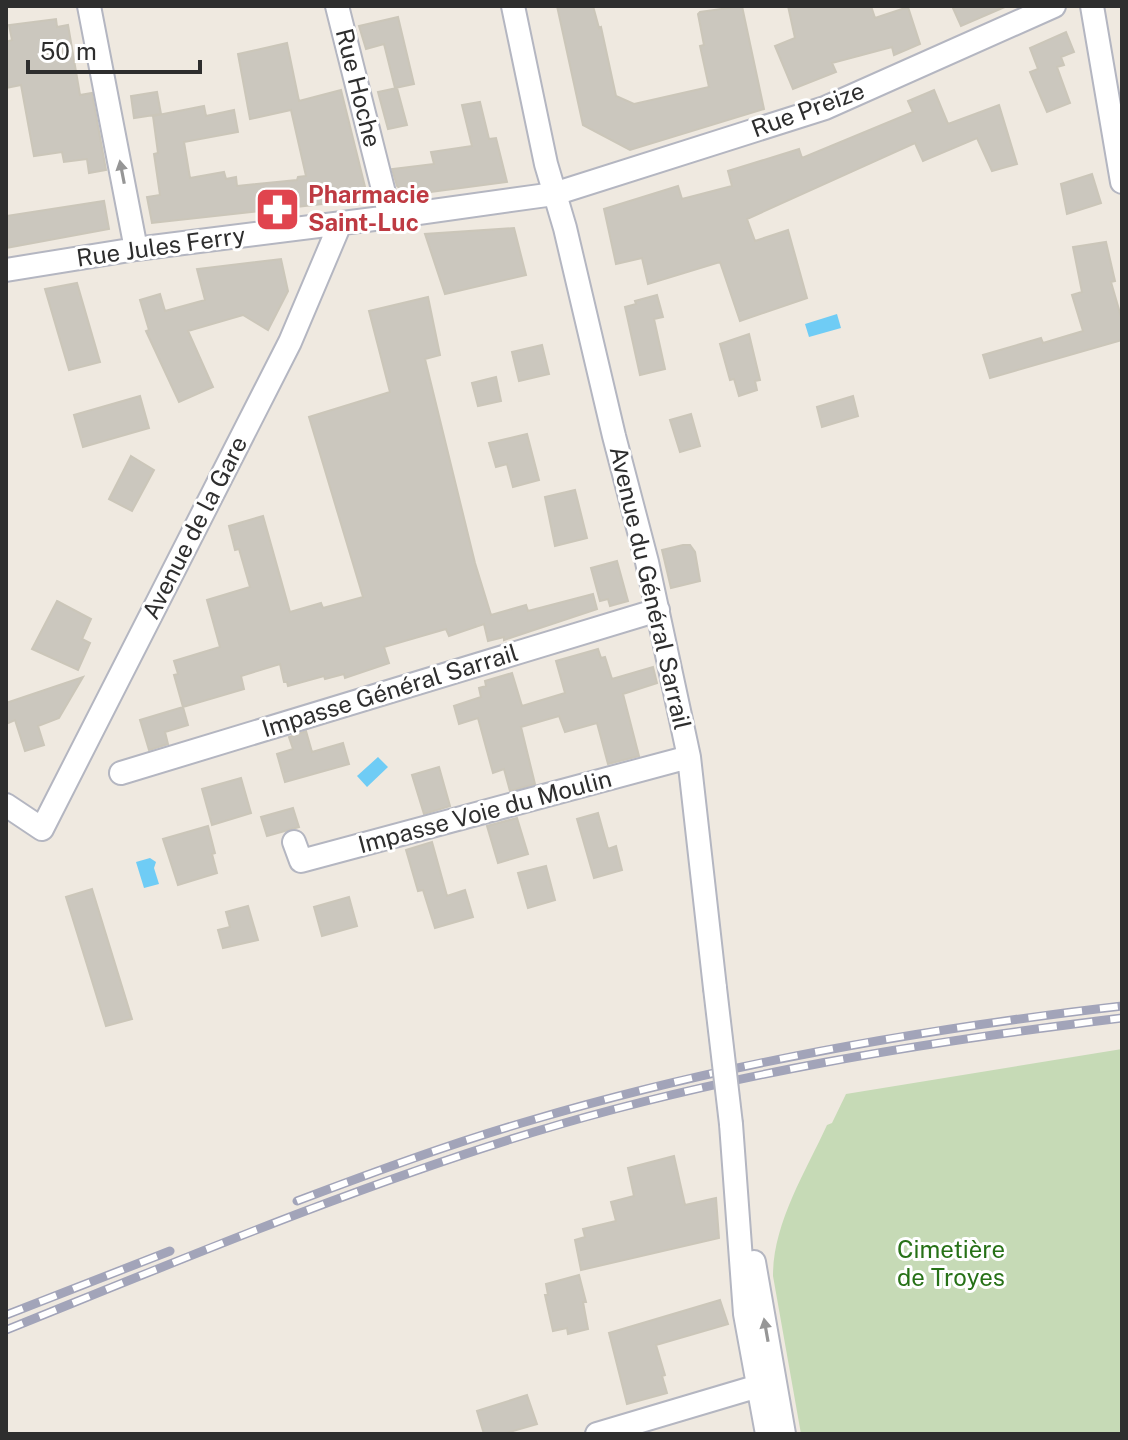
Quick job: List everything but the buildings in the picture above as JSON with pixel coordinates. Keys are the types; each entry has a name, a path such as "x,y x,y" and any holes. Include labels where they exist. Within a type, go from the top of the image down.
{"street":[{"path":"89,6 136,249"},
{"name":"Rue Hoche","path":"337,6 390,217"},
{"name":"Avenue du Général Sarrail","path":"513,6 546,164 565,228 658,610 689,757 736,1167 745,1314 766,1383"},
{"name":"Rue Preize","path":"554,194 825,108 1054,6"},
{"path":"1092,6 1122,182"},
{"name":"Rue Jules Ferry","path":"6,270 136,249 554,194"},
{"name":"Avenue de la Gare","path":"6,805 42,829 290,342 340,224"},
{"name":"Impasse Général Sarrail","path":"121,773 658,610"},
{"name":"Impasse Voie du Moulin","path":"294,842 301,861 689,757"},
{"path":"597,1434 766,1383"},
{"path":"766,1383 767,1434"},
{"path":"766,1383 784,1434"}],"green space":[{"name":"Cimetière de Troyes","path":"1122,1049 1122,1434 801,1434 773,1276 774,1256 792,1199 827,1125 832,1123 846,1094"}],"water":[{"path":"837,314 841,328 809,337 805,324"},
{"path":"378,757 388,767 367,787 357,776"},
{"path":"150,858 156,862 154,868 159,884 144,888 136,862"}],"railway":[{"path":"297,1201 502,1129 677,1081 898,1037 1122,1006"},
{"path":"6,1330 334,1200 467,1153 606,1111 825,1062 1122,1018"},
{"path":"6,1315 170,1251"}],"place":[{"name":"Pharmacie Saint-Luc","path":"277,209"}]}
